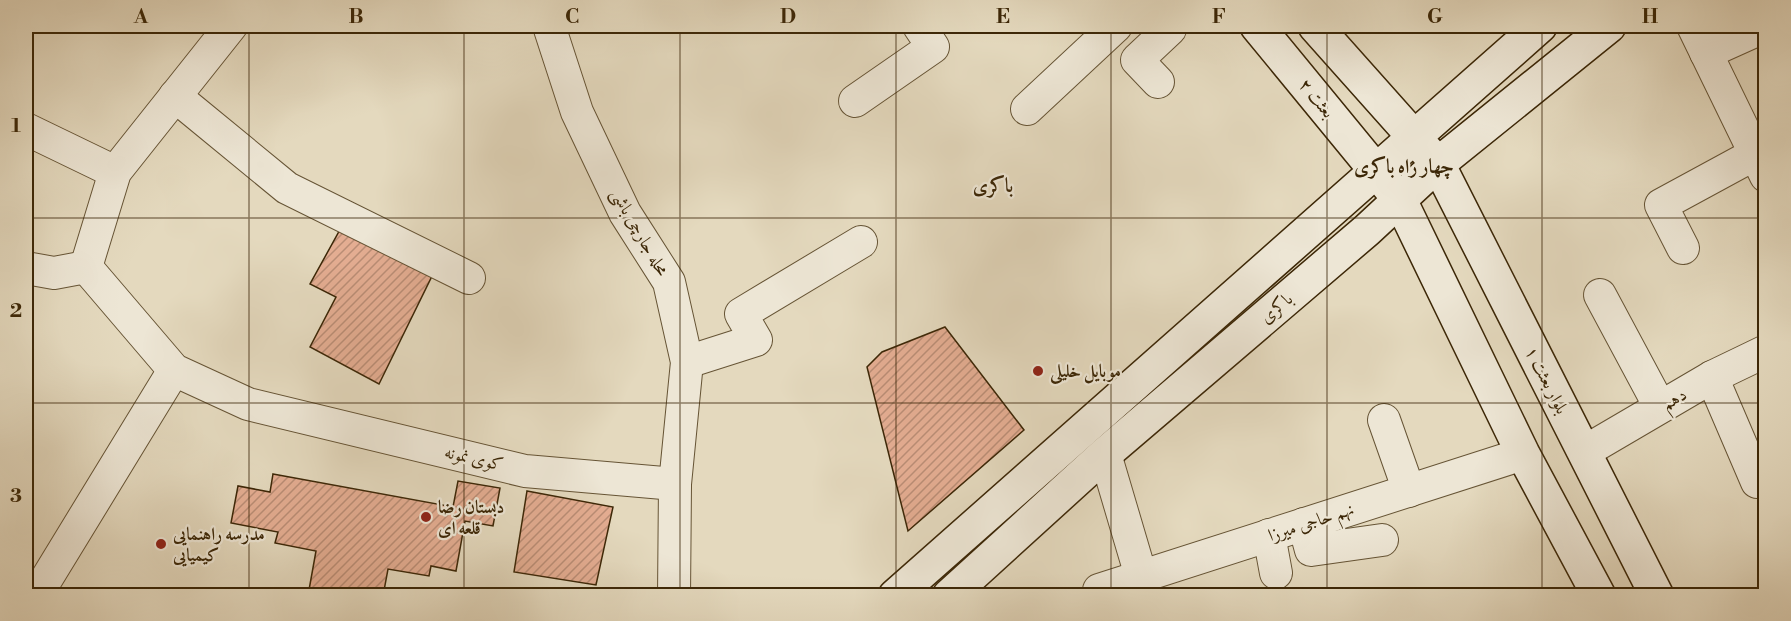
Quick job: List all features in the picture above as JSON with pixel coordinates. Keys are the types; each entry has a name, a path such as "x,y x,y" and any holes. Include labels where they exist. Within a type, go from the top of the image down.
{"main road":[{"name":"بعثت ۲","path":"1257,26 1400,200"},
{"path":"1315,26 1413,136"},
{"name":"باکری","path":"895,596 1540,26"},
{"name":"باکری","path":"949,596 1105,454 1400,200 1438,164 1609,26"},
{"name":"بلوار بعثت ۱","path":"1413,136 1438,164 1657,596"},
{"path":"1400,200 1523,454 1599,596"}],"street":[{"name":"محله جارچی باشی","path":"549,26 577,112 625,213 669,282 687,362 675,483"},
{"path":"855,101 933,47 919,26"},
{"path":"1027,110 1116,26"},
{"path":"1158,82 1137,60 1170,29 1169,26"},
{"path":"1683,248 1661,205 1760,165 1700,39 1766,26"},
{"path":"86,267 115,172 227,27"},
{"path":"175,96 287,189 469,278"},
{"path":"26,129 115,172"},
{"path":"687,362 756,340 741,314 861,242"},
{"path":"26,268 54,273 86,267"},
{"path":"36,596 174,370 86,267"},
{"path":"1600,295 1660,407"},
{"name":"دهم","path":"1584,452 1712,378 1766,351"},
{"name":"کوی نمونه","path":"174,370 248,404 525,471 675,483"},
{"path":"1712,378 1757,482"},
{"path":"1384,420 1409,491"},
{"path":"1105,454 1141,576"},
{"name":"نهم حاجی میرزا","path":"1099,590 1523,454"},
{"path":"674,596 675,483"},
{"path":"1304,524 1311,550 1382,540"},
{"path":"1269,535 1276,573"}],"building":[{"path":"462,26 486,26 463,31"},
{"path":"342,226 433,274 379,384 310,347 336,297 310,284"},
{"path":"945,327 1024,430 908,531 867,367 882,352"},
{"path":"273,474 453,507 458,481 500,488 493,526 465,521 456,571 431,566 429,576 388,569 383,596 337,596 309,590 316,551 275,543 278,532 231,523 238,486 270,492"},
{"path":"527,491 613,507 596,585 514,572"},
{"path":"445,590 445,596 417,596 417,592"}],"place":[{"name":"موبایل خلیلی","path":"1038,371"},
{"name":"دبستان رضا قلعه ای","path":"426,517"},
{"name":"مدرسه راهنمایی کیمیایی","path":"161,544"}],"district":[{"name":"چهار راه باکری","path":"1404,166"},
{"name":"باکری","path":"993,185"}]}
